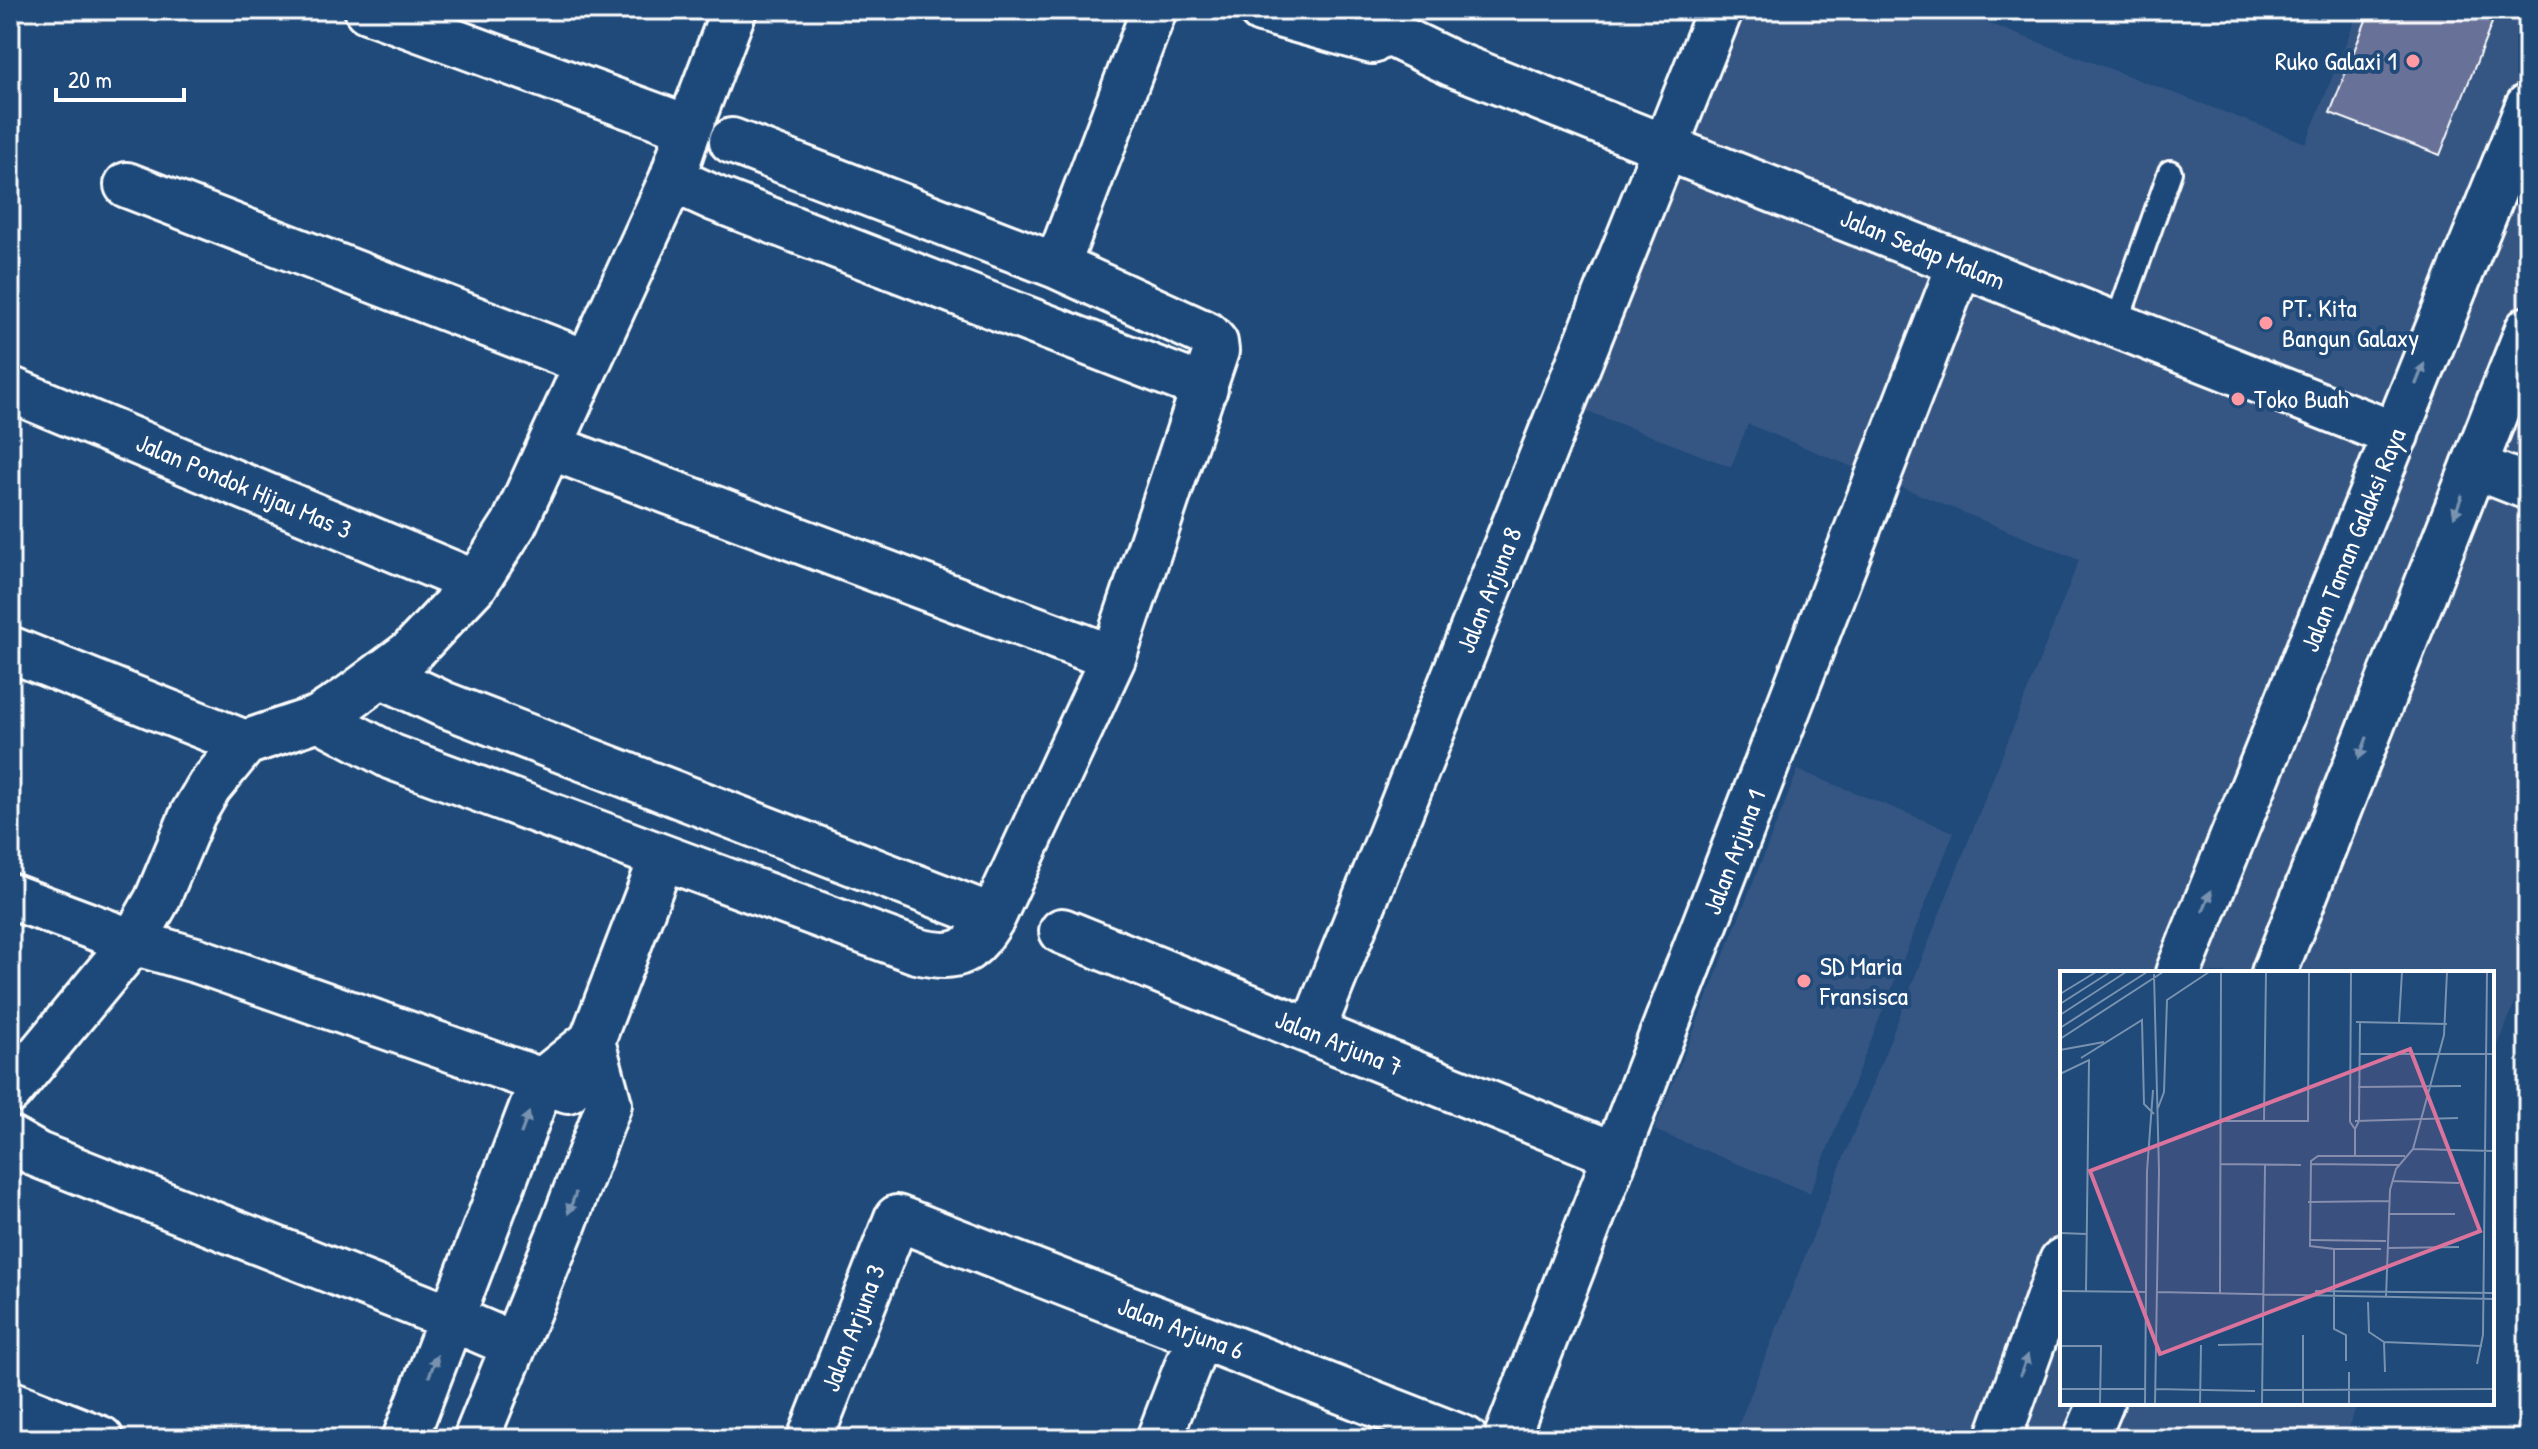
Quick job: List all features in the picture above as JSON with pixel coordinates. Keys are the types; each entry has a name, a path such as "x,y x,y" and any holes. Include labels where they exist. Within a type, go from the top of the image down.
{"street":[{"path":"367,10 689,128"},
{"path":"10,1091 133,942 157,900 193,814 209,787 245,743 319,718 411,652 476,583 514,524 672,179 734,10"},
{"path":"1057,266 1154,10"},
{"name":"Jalan Sedap Malam","path":"1261,10 1451,63"},
{"name":"Jalan Sedap Malam","path":"1341,10 1451,63 2396,435"},
{"name":"Jalan Arjuna 8","path":"1312,1032 1720,10"},
{"name":"Jalan Taman Galaksi Raya","path":"2179,971 2528,107"},
{"path":"319,718 392,757 933,955 947,956 968,950 981,937 1113,658 1205,388 1216,351 1215,343 1208,335 1057,266 732,141"},
{"path":"672,179 716,199 1205,388"},
{"path":"127,185 588,363"},
{"name":"Jalan Arjuna 1","path":"1506,1439 1960,264"},
{"path":"2275,971 2528,329"},
{"name":"Jalan Pondok Hijau Mas 3","path":"12,390 476,583"},
{"path":"550,447 599,468 1113,658"},
{"path":"2474,466 2528,487"},
{"path":"10,649 245,743"},
{"path":"381,675 443,704 993,917"},
{"path":"405,1439 542,1081 592,1041 662,858"},
{"path":"10,896 133,942 199,961 609,1104"},
{"name":"Jalan Arjuna 7","path":"1062,931 1616,1155"},
{"path":"476,1439 609,1104 592,1041"},
{"path":"10,1139 38,1155 514,1345"},
{"name":"Jalan Arjuna 6","path":"897,1218 1465,1439"},
{"name":"Jalan Arjuna 3","path":"810,1439 897,1218"},
{"path":"1998,1439 2060,1271"},
{"path":"1159,1439 1199,1336"},
{"path":"10,1403 101,1439"},
{"path":"2086,1439 2100,1405"}],"lane":[{"path":"2116,325 2170,172"}],"shaded area":[{"path":"1731,10 1953,10 2306,143 2359,10 2528,10 2528,969 2494,1056 2494,971 2060,971 2060,1405 2357,1405 2344,1439 1733,1439 2079,560 1748,424 1731,467 1574,406"},
{"name":"SD Maria Fransisca","path":"1798,770 1954,832 1810,1193 1654,1130"}],"building":[{"name":"Ruko Galaxi 1","path":"2370,10 2497,10 2440,155 2330,113"}],"place":[{"name":"Ruko Galaxi 1","path":"2413,61"},
{"name":"PT. Kita Bangun Galaxy","path":"2266,323"},
{"name":"Toko Buah","path":"2238,399"},
{"name":"SD Maria Fransisca","path":"1804,981"}]}
